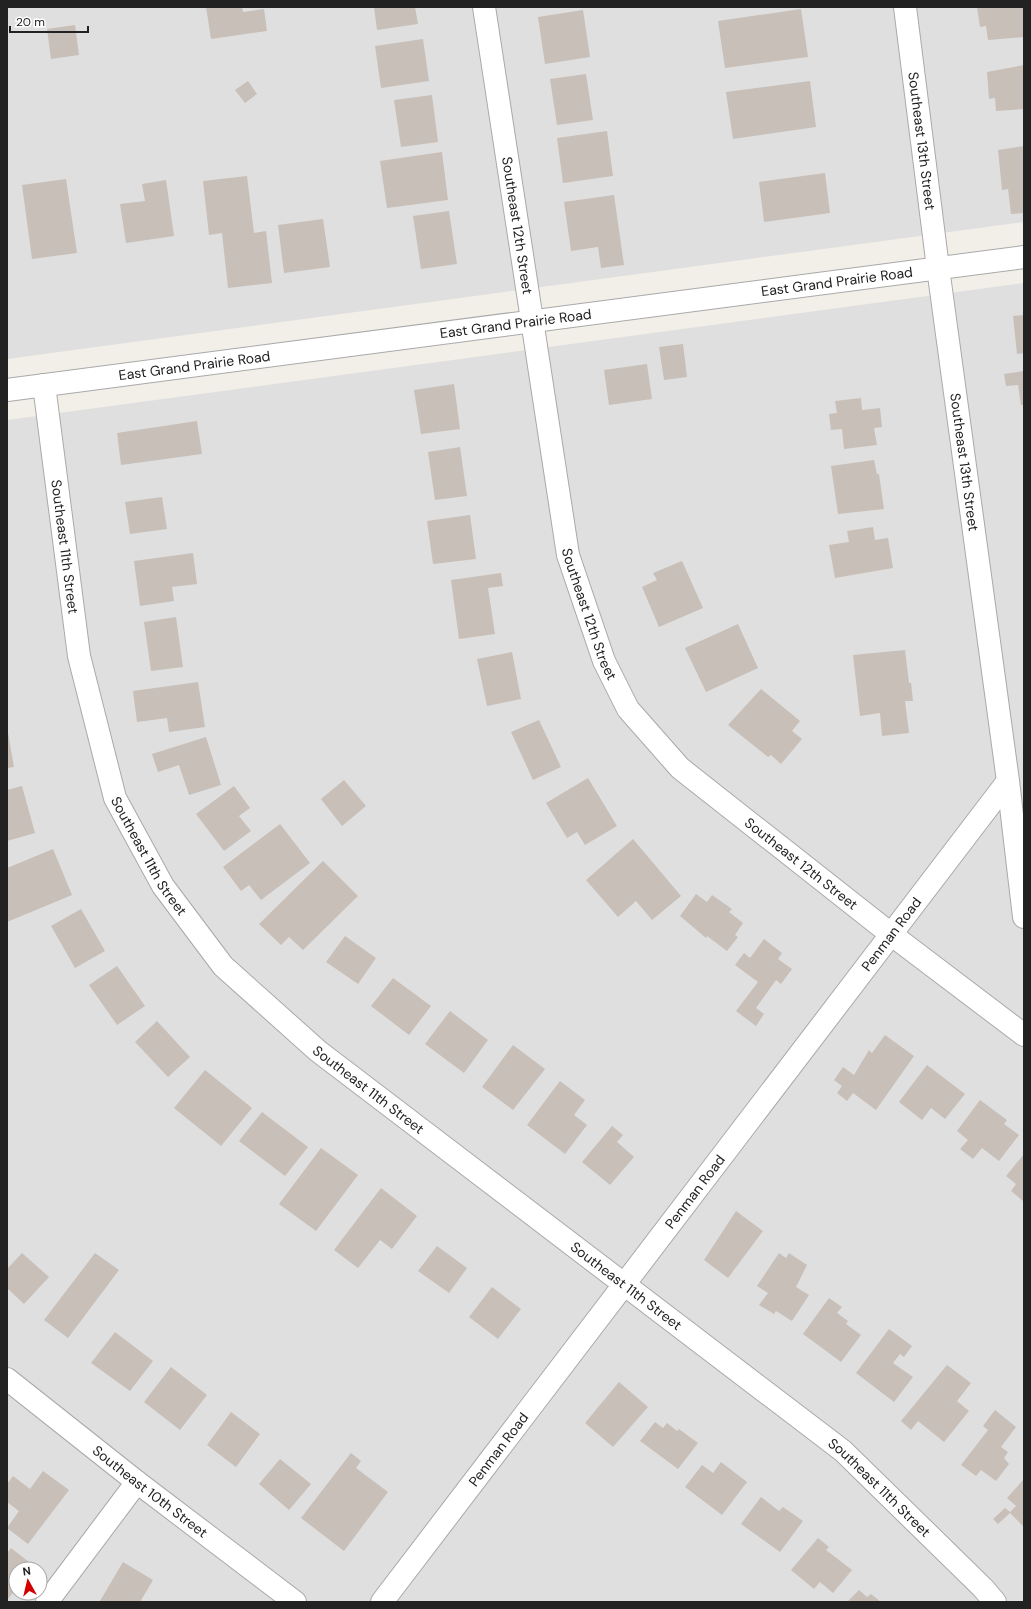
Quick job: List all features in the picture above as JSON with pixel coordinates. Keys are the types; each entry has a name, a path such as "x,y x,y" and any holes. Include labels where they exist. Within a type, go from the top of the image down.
{"street":[{"name":"Southeast 12th Street","path":"484,7 568,555 604,661 628,708 680,768 892,935 1021,1026"},
{"name":"Southeast 13th Street","path":"905,7 938,268 1008,781 1024,917"},
{"name":"East Grand Prairie Road","path":"7,390 1024,257"},
{"name":"Southeast 11th Street","path":"44,385 79,656 115,798 163,886 223,966 318,1051 843,1452 983,1588 994,1602"},
{"name":"Penman Road","path":"382,1602 1008,781"},
{"name":"Southeast 10th Street","path":"7,1379 137,1482 295,1602"},
{"path":"47,1602 137,1482"}],"shaded area":[{"path":"7,7 1024,7 1024,222 7,359"},
{"path":"1024,283 1024,1602 7,1602 7,420"}],"building":[{"path":"206,7 242,7 243,12 264,9 267,31 211,39"},
{"path":"374,7 415,7 418,24 377,30"},
{"path":"977,7 1024,7 1024,37 988,40 986,26 980,27"},
{"path":"801,9 808,57 725,68 718,21"},
{"path":"583,10 590,57 545,64 538,17"},
{"path":"75,25 79,55 51,59 47,29"},
{"path":"423,39 429,81 381,88 375,46"},
{"path":"1024,65 1024,109 996,111 995,98 989,99 987,72"},
{"path":"586,74 593,120 557,125 550,79"},
{"path":"248,81 257,94 245,103 235,90"},
{"path":"810,81 816,127 733,139 726,92"},
{"path":"432,95 438,142 401,147 394,100"},
{"path":"607,131 613,176 563,183 557,138"},
{"path":"1024,146 1024,213 1011,214 1008,189 1002,190 998,150"},
{"path":"442,152 448,200 387,208 380,161"},
{"path":"825,173 830,213 764,222 759,182"},
{"path":"247,176 254,233 266,231 272,283 228,288 222,233 209,235 203,181"},
{"path":"66,179 77,253 32,259 22,185"},
{"path":"166,180 174,236 126,243 120,204 145,201 142,184"},
{"path":"614,195 624,265 601,268 598,247 571,251 564,202"},
{"path":"449,211 457,264 421,269 413,216"},
{"path":"323,219 330,267 284,273 278,225"},
{"path":"1024,315 1024,353 1017,354 1013,316"},
{"path":"683,344 687,377 664,380 659,347"},
{"path":"647,364 652,399 609,405 604,370"},
{"path":"1024,371 1024,405 1021,405 1018,385 1006,386 1004,374"},
{"path":"454,384 460,429 421,434 414,390"},
{"path":"861,398 862,410 880,408 882,427 874,428 877,445 844,449 842,429 831,430 829,414 837,413 835,401"},
{"path":"197,421 202,454 121,465 117,433"},
{"path":"460,447 467,496 435,500 428,452"},
{"path":"874,460 877,474 879,474 884,509 838,514 831,466"},
{"path":"162,497 167,529 130,534 125,502"},
{"path":"470,515 476,559 433,564 427,521"},
{"path":"873,527 875,540 888,538 893,568 835,578 829,545 849,542 847,531"},
{"path":"193,553 197,584 172,587 174,601 140,606 134,561"},
{"path":"682,561 703,608 659,627 642,587 657,580 653,573"},
{"path":"501,573 503,586 488,588 495,634 459,639 451,580"},
{"path":"176,617 183,667 151,671 144,622"},
{"path":"738,624 758,668 706,692 685,648"},
{"path":"905,650 913,701 905,701 909,733 882,736 880,713 860,716 853,655"},
{"path":"512,652 521,699 487,706 477,659"},
{"path":"198,682 205,727 169,732 167,718 137,722 133,691"},
{"path":"761,689 800,721 792,731 802,739 781,764 771,755 768,757 728,725"},
{"path":"539,720 561,767 533,780 511,732"},
{"path":"7,727 14,767 7,768"},
{"path":"206,737 221,785 189,795 179,765 158,772 152,754"},
{"path":"588,778 617,826 585,845 577,832 567,838 546,803"},
{"path":"344,780 366,806 342,826 321,799"},
{"path":"22,786 35,833 7,841 7,790"},
{"path":"234,786 250,808 239,816 251,831 224,851 196,814"},
{"path":"280,824 310,863 261,900 249,885 241,891 223,867"},
{"path":"633,839 681,896 652,920 636,901 618,917 586,880"},
{"path":"53,849 72,895 7,922 7,868"},
{"path":"323,861 358,896 303,950 289,937 281,945 259,924"},
{"path":"696,894 707,902 712,895 732,909 729,912 743,923 735,935 738,937 727,951 707,936 706,938 680,916"},
{"path":"81,909 105,951 75,968 51,926"},
{"path":"345,936 376,958 358,984 326,962"},
{"path":"764,939 782,953 778,959 792,969 781,984 776,980 756,1008 764,1014 756,1026 736,1011 758,982 735,965 744,953 750,958"},
{"path":"117,966 145,1006 117,1025 89,985"},
{"path":"393,978 431,1006 409,1035 371,1006"},
{"path":"450,1011 488,1040 464,1073 425,1044"},
{"path":"157,1021 190,1057 168,1077 135,1042"},
{"path":"885,1035 914,1056 876,1110 853,1093 847,1101 837,1093 842,1086 834,1080 843,1067 854,1075 869,1050 872,1053"},
{"path":"513,1045 545,1069 513,1110 482,1087"},
{"path":"927,1065 965,1094 945,1119 931,1108 922,1120 899,1102"},
{"path":"205,1070 252,1108 221,1146 174,1108"},
{"path":"560,1081 585,1100 574,1115 587,1125 565,1154 527,1125"},
{"path":"980,1100 1007,1120 1004,1124 1019,1135 999,1161 982,1148 973,1159 960,1149 968,1140 957,1131"},
{"path":"262,1112 308,1147 285,1176 239,1141"},
{"path":"612,1126 623,1135 617,1142 634,1157 610,1185 582,1162"},
{"path":"321,1148 358,1175 316,1231 279,1204"},
{"path":"1024,1154 1023,1201 1011,1191 1016,1184 1006,1176"},
{"path":"381,1188 417,1216 392,1249 380,1240 358,1268 334,1250"},
{"path":"736,1211 763,1231 728,1278 704,1260"},
{"path":"437,1246 467,1268 449,1293 418,1271"},
{"path":"22,1253 49,1277 24,1304 7,1288 7,1269"},
{"path":"95,1253 119,1270 68,1338 44,1320"},
{"path":"779,1253 786,1258 789,1253 807,1265 796,1287 809,1295 792,1321 776,1311 774,1314 759,1305 768,1293 757,1286"},
{"path":"492,1287 521,1309 498,1339 469,1317"},
{"path":"829,1298 842,1307 837,1313 848,1321 846,1324 861,1335 841,1362 803,1334"},
{"path":"889,1329 912,1346 904,1357 900,1354 893,1363 913,1377 894,1402 856,1373"},
{"path":"115,1332 153,1361 130,1391 91,1363"},
{"path":"947,1365 971,1383 957,1401 969,1411 944,1442 918,1421 911,1430 901,1421"},
{"path":"171,1367 207,1395 180,1430 144,1402"},
{"path":"619,1382 648,1407 613,1447 585,1423"},
{"path":"995,1410 1016,1427 1001,1447 1008,1452 1004,1458 1009,1464 996,1481 981,1470 976,1476 961,1465 988,1430 983,1426"},
{"path":"231,1412 260,1434 236,1467 207,1445"},
{"path":"655,1422 663,1428 667,1423 677,1431 679,1429 698,1443 678,1469 640,1441"},
{"path":"351,1453 361,1461 356,1468 388,1492 344,1551 301,1518"},
{"path":"280,1459 311,1484 289,1510 259,1484"},
{"path":"721,1462 747,1482 722,1515 685,1487 702,1465 713,1473"},
{"path":"43,1471 69,1490 28,1544 7,1528 19,1511 7,1502 7,1484 13,1476 30,1489"},
{"path":"1023,1480 1024,1527 1010,1513 998,1524 993,1519 1005,1508 1010,1512 1016,1506 1007,1498"},
{"path":"761,1497 779,1511 783,1507 803,1521 780,1552 741,1524"},
{"path":"818,1538 829,1547 826,1550 852,1570 833,1593 820,1582 814,1589 791,1570"},
{"path":"11,1548 28,1561 8,1561 7,1600 7,1553"},
{"path":"123,1562 153,1580 140,1602 101,1602 100,1601"},
{"path":"859,1590 867,1597 871,1594 881,1602 847,1602"}]}
